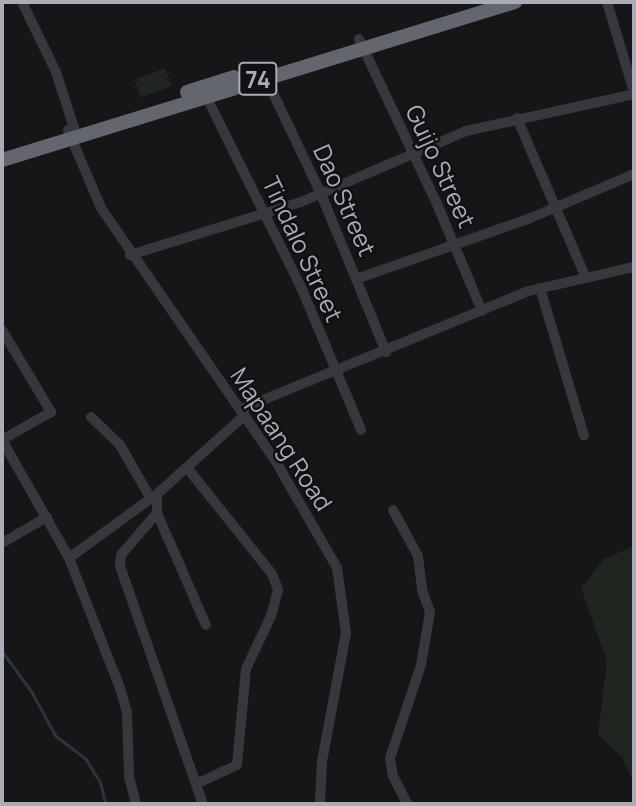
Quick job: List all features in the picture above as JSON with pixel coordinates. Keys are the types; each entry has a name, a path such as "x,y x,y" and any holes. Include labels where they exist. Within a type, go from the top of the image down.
{"highway":[{"name":"74","path":"2,150 72,133 360,43 480,2"},
{"name":"74","path":"360,43 514,2"},
{"name":"74","path":"2,160 72,133"}],"street":[{"name":"Mapaang Road","path":"22,2 56,72 90,190 130,255 243,412 331,554 343,589 346,633 322,761 320,804"},
{"path":"130,255 267,214 321,194 452,136 517,118 634,93 607,2"},
{"name":"Guijo Street","path":"360,43 454,243 482,311"},
{"name":"Dao Street","path":"262,73 321,194 386,352"},
{"name":"Tindalo Street","path":"204,92 267,214 361,430"},
{"path":"517,118 586,278"},
{"path":"356,279 490,232 634,174"},
{"path":"69,558 188,469 243,412 540,288 634,268"},
{"path":"540,288 584,436"},
{"path":"2,330 51,412 2,440 69,558 125,702 129,777 136,804"},
{"path":"91,417 120,445 154,496 157,513 206,625"},
{"path":"188,469 272,574 278,590 271,616 246,669 237,765 196,784"},
{"path":"393,510 418,556 422,590 430,611 421,665 390,758 393,776 407,804"},
{"path":"157,513 121,555 120,566 203,804"},
{"path":"2,542 47,517"}],"shaded area":[{"path":"165,68 172,86 141,98 134,80"},
{"path":"634,546 634,784 622,757 598,735 607,662 581,588 604,559"}],"waterway":[{"path":"2,651 32,692 56,736 86,759 100,781 106,804"}]}
